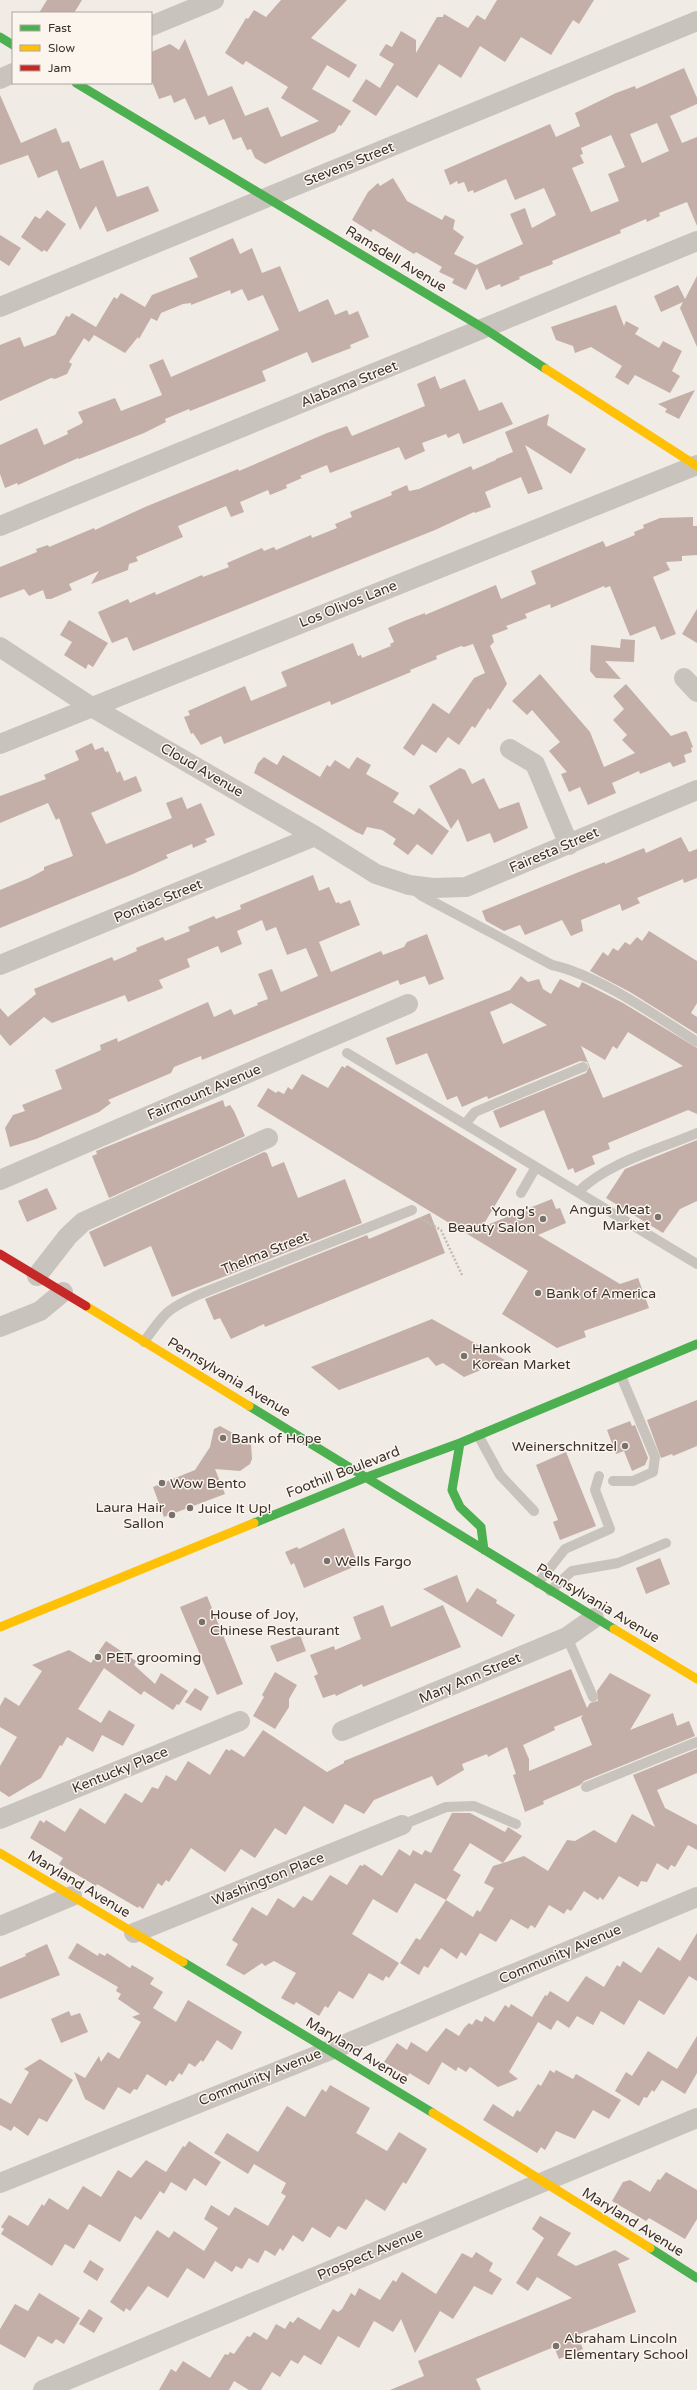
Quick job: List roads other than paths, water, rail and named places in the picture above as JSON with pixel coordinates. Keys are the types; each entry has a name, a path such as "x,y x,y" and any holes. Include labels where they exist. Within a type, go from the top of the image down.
{"main road":[{"path":"0,37 12,44"},
{"name":"Ramsdell Avenue","path":"78,84 485,329 697,466"},
{"name":"Pennsylvania Avenue","path":"0,1254 367,1477 594,1618 697,1679"},
{"name":"Foothill Boulevard","path":"0,1627 367,1477 460,1444 478,1435 697,1344"},
{"path":"460,1444 453,1480 452,1497 460,1511 481,1527 484,1550"},
{"name":"Maryland Avenue","path":"0,1853 330,2049 697,2278"}],"street":[{"path":"152,26 214,0"},
{"name":"Stevens Street","path":"0,307 697,21"},
{"path":"0,79 12,73"},
{"name":"Alabama Street","path":"0,526 485,329 697,240"},
{"name":"Los Olivos Lane","path":"0,744 90,706 697,466"},
{"name":"Cloud Avenue","path":"0,648 90,706 315,836 376,874 407,884"},
{"path":"684,678 697,692"},
{"path":"510,749 536,764 568,845"},
{"name":"Fairesta Street","path":"407,884 433,888 466,887 697,790"},
{"name":"Pontiac Street","path":"0,965 315,836"},
{"name":"Fairmount Avenue","path":"0,1180 408,1004"},
{"path":"37,1276 68,1236 83,1222 268,1138"},
{"path":"0,1327 40,1311 63,1292"},
{"name":"Mary Ann Street","path":"342,1731 567,1637 594,1618"},
{"name":"Kentucky Place","path":"0,1819 240,1721"},
{"name":"Washington Place","path":"134,1933 402,1825"},
{"path":"0,1926 72,1896"},
{"name":"Community Avenue","path":"0,2182 330,2049 697,1897"},
{"name":"Prospect Avenue","path":"43,2390 697,2118"}],"lane":[{"path":"407,884 422,896 552,965 579,973 639,1006 697,1042"},
{"path":"347,1053 697,1264"},
{"path":"465,1124 475,1112 583,1067"},
{"path":"578,1192 592,1179 608,1170 697,1133"},
{"path":"520,1193 536,1167"},
{"name":"Thelma Street","path":"144,1342 163,1314 173,1307 200,1294 410,1210"},
{"path":"613,1481 633,1481 653,1472 655,1456 622,1376"},
{"path":"478,1435 500,1475 534,1511"},
{"path":"538,1583 565,1550 610,1529 595,1490 599,1476"},
{"path":"550,1591 572,1571 618,1563 666,1543"},
{"path":"567,1637 593,1697"},
{"path":"586,1787 697,1742"},
{"path":"402,1825 446,1807 474,1806 516,1824"}],"place":[{"name":"Angus Meat Market","path":"658,1217"},
{"name":"Yong's Beauty Salon","path":"543,1219"},
{"name":"Bank of America","path":"538,1293"},
{"name":"Hankook Korean Market","path":"464,1356"},
{"name":"Bank of Hope","path":"223,1438"},
{"name":"Weinerschnitzel","path":"625,1446"},
{"name":"Wow Bento","path":"162,1483"},
{"name":"Juice It Up!","path":"190,1508"},
{"name":"Laura Hair Sallon","path":"172,1515"},
{"name":"Wells Fargo","path":"327,1561"},
{"name":"House of Joy, Chinese Restaurant","path":"202,1622"},
{"name":"PET grooming","path":"98,1657"},
{"name":"Abraham Lincoln Elementary School","path":"556,2346"}]}
